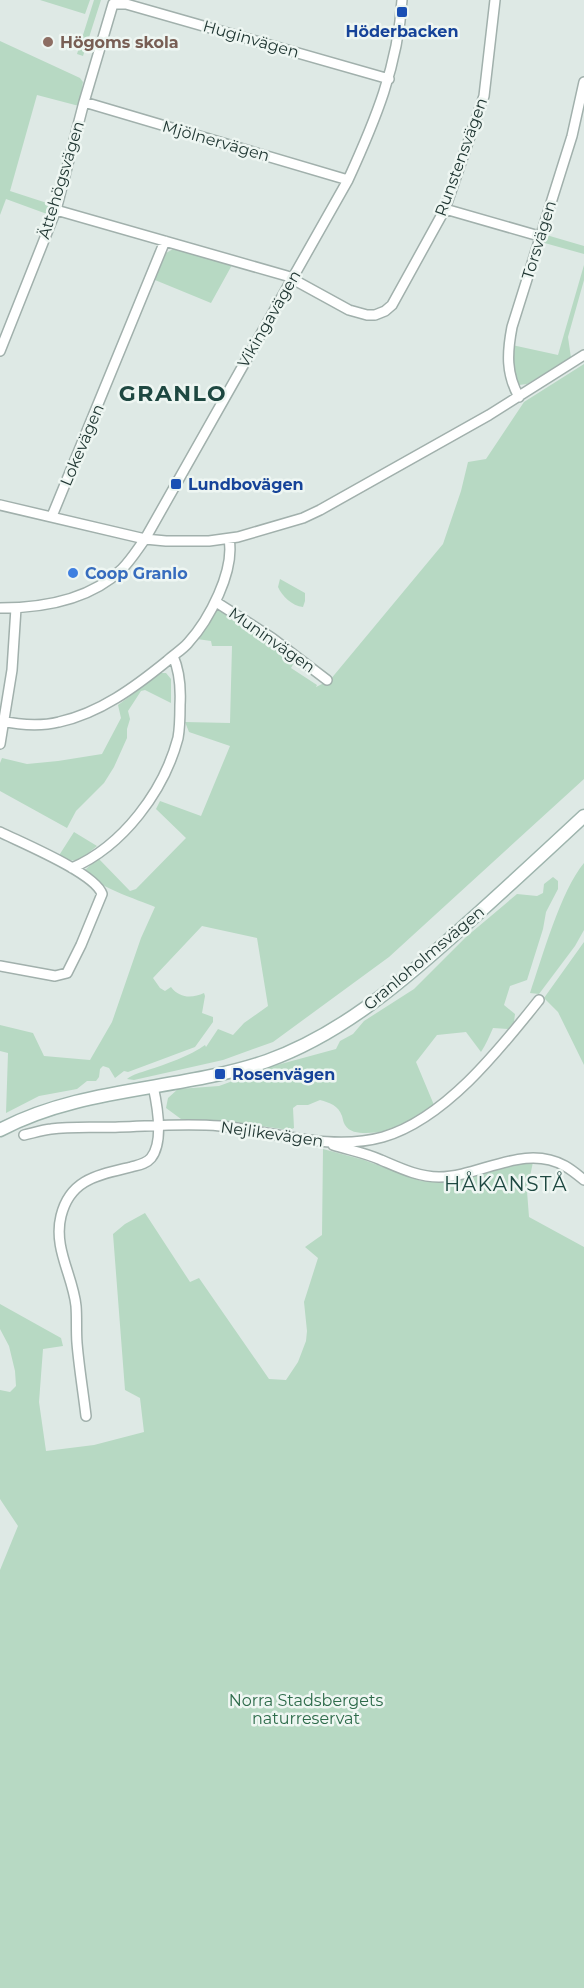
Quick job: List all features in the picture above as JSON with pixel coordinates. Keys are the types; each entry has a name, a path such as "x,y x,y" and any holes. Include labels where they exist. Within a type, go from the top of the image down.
{"street":[{"name":"Vikingavägen","path":"0,608 52,603 87,592 122,568 145,540 348,180 367,139 389,79 396,50 402,0"},
{"name":"Runstensvägen","path":"56,210 292,278 349,310 367,315 385,311 392,305 446,209 484,96 495,0"},
{"name":"Huginvägen","path":"113,4 126,4 389,79"},
{"name":"Ättehögsvägen","path":"0,351 56,210 84,102 113,4"},
{"name":"Torsvägen","path":"519,397 509,375 508,347 512,327 572,136 584,82"},
{"name":"Mjölnervägen","path":"84,102 348,180"},
{"path":"446,209 539,236"},
{"name":"Lokevägen","path":"52,516 165,241"},
{"path":"0,505 145,540 229,539 264,530 320,510 519,397 584,355"},
{"path":"2,721 45,725 79,716 136,686 188,643 216,602 230,557 229,539"},
{"name":"Muninvägen","path":"216,602 272,638 327,680"},
{"path":"0,744 12,670 16,608"},
{"path":"72,868 110,844 134,820 162,778 178,737 180,725 180,675 173,656"},
{"name":"Granloholmsvägen","path":"0,1130 51,1108 228,1072 305,1046 342,1024 424,962 584,816"},
{"path":"0,832 72,868 100,888 102,894 67,973 55,976 0,966"},
{"name":"Nejlikevägen","path":"24,1135 50,1129 220,1126 327,1143 363,1141 384,1136 424,1116 457,1092 472,1078 539,1000"},
{"path":"86,1416 77,1344 76,1305 61,1251 59,1232 61,1216 75,1189 85,1180 99,1174 144,1164 151,1158 158,1126 153,1086"},
{"path":"327,1143 381,1160 420,1176 456,1176 500,1163 534,1159 564,1165 584,1180"}],"green space":[{"path":"40,0 90,0 85,14"},
{"path":"94,0 101,0 83,56 77,54"},
{"path":"0,41 80,78 83,82 79,106 37,95 10,191 50,204 47,214 6,199 0,215"},
{"path":"543,234 584,246 584,254 541,242"},
{"path":"173,249 232,265 211,303 155,280 166,253"},
{"path":"584,265 584,280 568,337 571,358 527,384 519,385 512,371 512,345 558,355"},
{"path":"584,364 584,779 389,957 273,1042 223,1060 134,1080 127,1079 185,1056 205,1045 206,1047 218,1029 233,1035 244,1023 268,1006 257,938 202,926 153,978 165,991 171,987 178,994 187,996 204,993 202,1013 213,1017 213,1022 195,1047 128,1072 124,1071 115,1078 109,1068 103,1066 96,1081 87,1081 77,1089 39,1096 6,1113 8,1053 0,1051 0,1025 33,1033 44,1056 90,1060 112,1022 141,938 155,907 96,881 85,870 98,858 130,891 136,889 186,838 156,809 160,801 201,816 230,746 189,732 185,722 230,723 232,646 212,646 211,641 197,639 214,612 219,610 263,636 295,661 291,668 317,685 316,687 330,680 443,544 468,462 486,459 524,402"},
{"path":"280,579 305,593 303,607 291,603 282,594 278,587"},
{"path":"161,673 166,673 171,679 171,703 145,690 141,691 128,711 130,719 127,738 114,767 104,783 76,811 67,828 0,791 2,758 27,764 102,754 121,718 118,705"},
{"path":"74,832 97,846 79,859 70,860 58,857"},
{"path":"584,863 584,930 575,946 539,994 530,993 560,907"},
{"path":"553,877 558,881 558,889 546,912 527,980 510,986 504,1005 515,1014 514,1022 508,1029 493,1028 481,1052 466,1032 437,1035 416,1062 434,1105 419,1116 385,1131 363,1133 349,1129 336,1107 320,1100 293,1108 294,1128 289,1130 233,1122 181,1119 166,1108 168,1098 178,1089 219,1086 248,1073 336,1049 340,1041 353,1034 364,1021 414,989 466,937 517,894 537,896 543,893 544,884"},
{"path":"584,942 584,1065 558,1012 544,998"},
{"name":"Norra Stadsbergets naturreservat","path":"323,1149 364,1160 421,1181 457,1180 505,1164 533,1162 527,1191 529,1217 584,1247 584,1988 0,1988 0,1570 18,1526 0,1499 0,1390 10,1392 16,1386 9,1346 0,1329 0,1304 61,1338 63,1346 43,1349 39,1402 46,1451 94,1445 144,1432 140,1398 125,1390 113,1234 145,1213 190,1282 199,1278 269,1379 286,1380 298,1362 306,1341 304,1302 318,1258 305,1247 322,1235"}],"place":[{"name":"Höderbacken","path":"402,12"},
{"name":"Högoms skola","path":"48,42"},
{"name":"Lundbovägen","path":"176,484"},
{"name":"Coop Granlo","path":"73,573"},
{"name":"Rosenvägen","path":"220,1074"}],"district":[{"name":"GRANLO","path":"173,393"},
{"name":"HÅKANSTÅ","path":"506,1184"}]}
